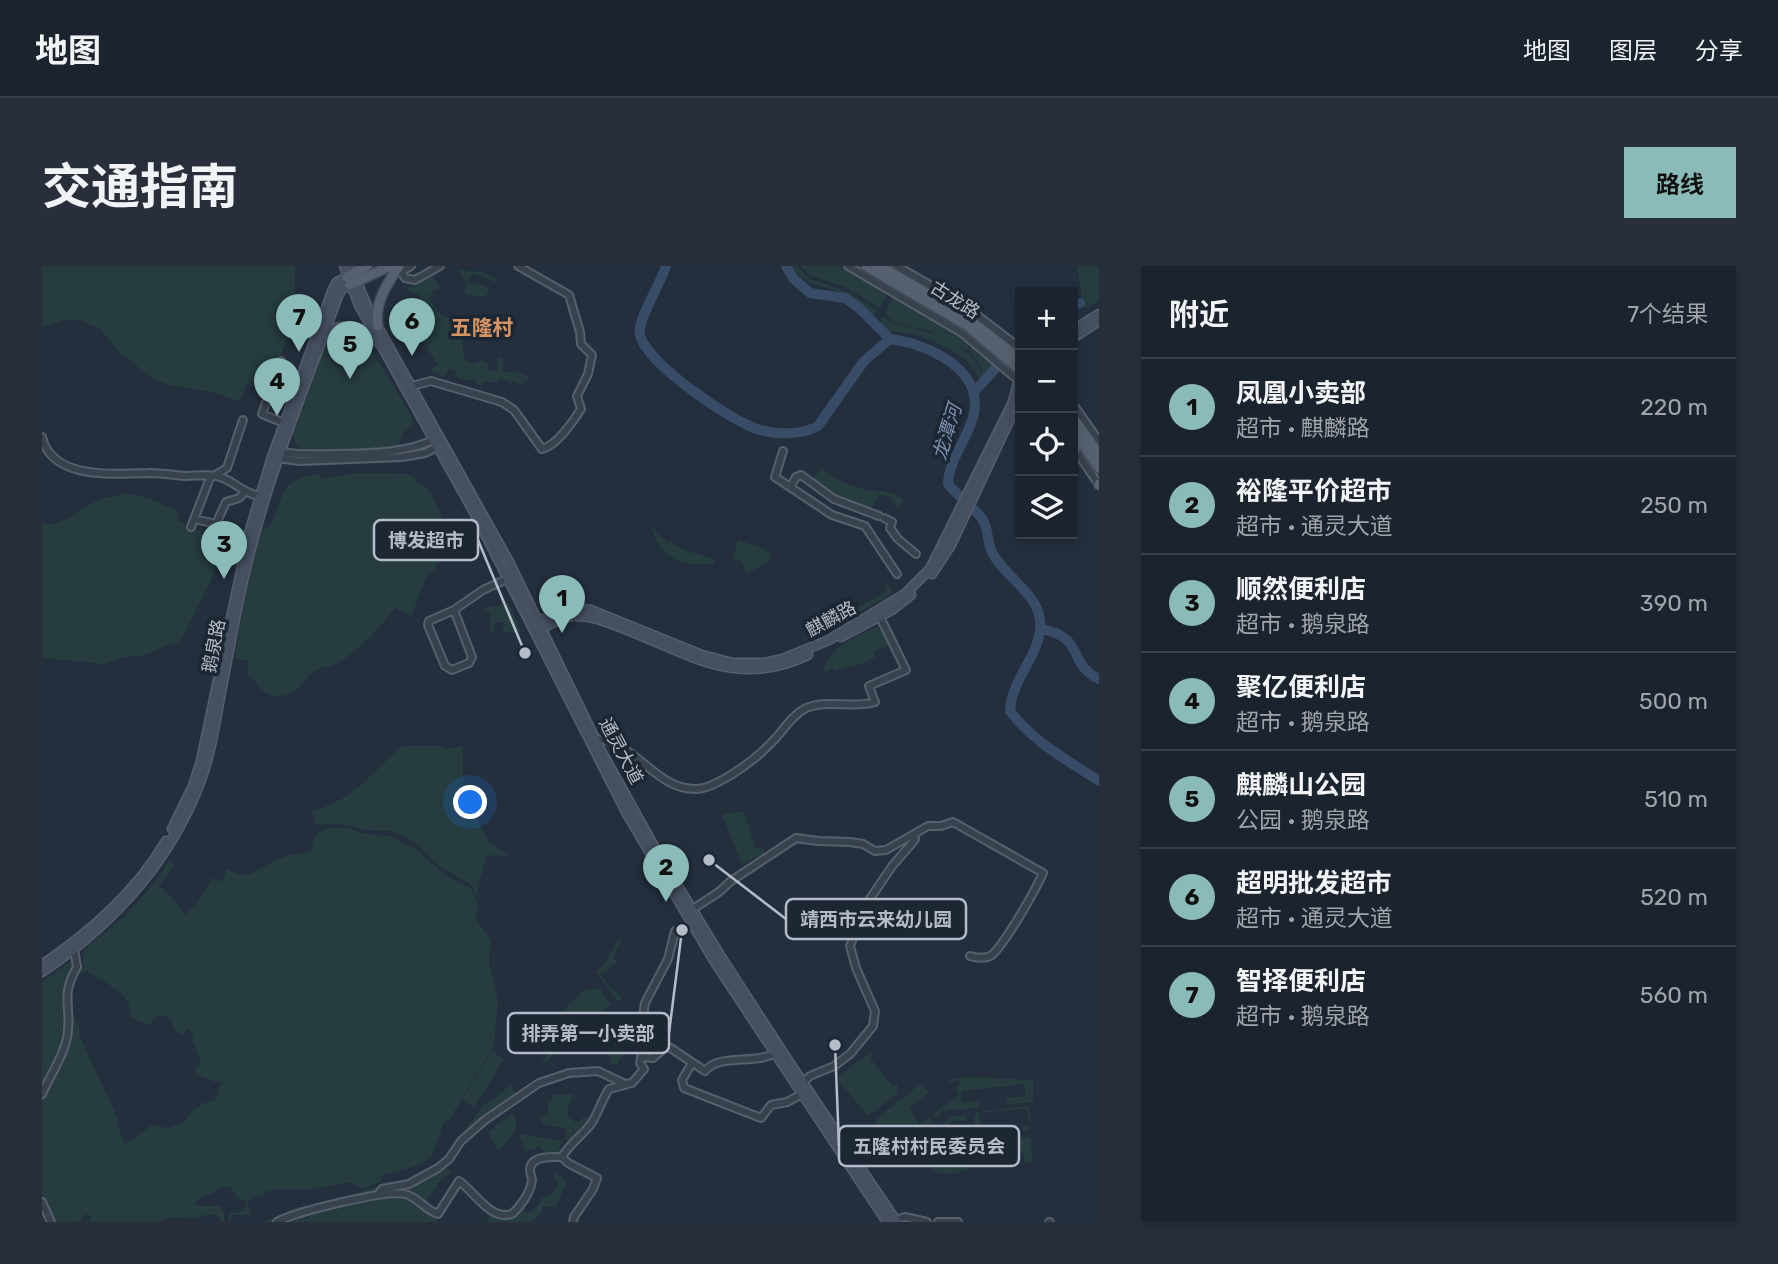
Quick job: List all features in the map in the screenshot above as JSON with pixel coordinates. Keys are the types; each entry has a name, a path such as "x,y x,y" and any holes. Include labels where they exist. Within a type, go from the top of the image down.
{"main road":[{"path":"343,266 352,277"},
{"name":"鹅泉路","path":"42,972 111,919 149,875 168,848 194,796 213,734 246,568 284,423 343,266"},
{"path":"334,286 367,266"},
{"path":"352,277 390,266"},
{"path":"866,266 867,277"},
{"name":"古龙路","path":"866,266 935,311 968,326 1013,361"},
{"name":"古龙路","path":"880,266 984,324 1013,361"},
{"path":"378,326 380,301 391,277 400,269"},
{"name":"鹅泉路","path":"42,965 115,907 159,852 185,804 203,752 235,589 260,496 340,292 352,277"},
{"name":"通灵大道","path":"352,277 412,386 509,578 537,626 627,814 716,964 802,1094 893,1221"},
{"name":"通灵大道","path":"352,277 384,350 440,442 649,838 723,960 893,1221"},
{"path":"959,302 961,313"},
{"path":"1078,327 1099,314"},
{"path":"1078,335 1099,321"},
{"path":"968,326 970,339"},
{"path":"323,334 337,327 355,327 384,350"},
{"name":"麒麟路","path":"537,626 561,610 580,608 722,661 756,663 782,659 829,640 914,586 930,569 960,518 1013,402 1013,361"},
{"name":"麒麟路","path":"974,488 1015,410"},
{"path":"1082,433 1099,454"},
{"path":"1082,433 1099,468"},
{"name":"麒麟路","path":"537,626 566,617 581,616 601,620 700,661 731,669 768,668 798,659 880,617 911,595 933,572 951,545 960,518"}],"street":[{"path":"411,266 400,269 405,278 415,280 440,266"},
{"path":"412,386 431,381 502,402 514,410 544,449 558,437 581,409 577,396 588,374 592,355 581,344 569,295 518,266"},
{"path":"848,266 935,311 970,339 1013,361"},
{"path":"897,266 959,302 984,324"},
{"path":"281,361 262,414 284,423"},
{"path":"1076,413 1082,433 1099,441"},
{"path":"191,527 209,480 227,468 243,420"},
{"path":"42,436 48,452 61,462 97,474 214,476 230,481 244,493 260,496"},
{"path":"277,454 390,453 440,442"},
{"path":"783,451 775,477 832,515 866,526 897,574"},
{"path":"1078,454 1099,485"},
{"path":"791,486 796,477 801,475 834,499 891,522 890,528 898,539 916,554"},
{"path":"195,519 216,524 226,502 239,498 244,493"},
{"path":"454,610 472,657 469,663 452,670 445,666 428,622 509,578"},
{"path":"596,739 616,743 654,773 677,785 695,789 708,787 770,746 789,721 806,708 817,705 856,706 875,702 869,686 906,670 880,617"},
{"path":"693,909 796,838 863,844 875,851 891,849 928,826 953,822 1043,873 1009,933 993,953 987,957 970,956"},
{"path":"803,1083 810,1076 834,1066 850,1054 868,1033 874,1021 873,1007 856,968 850,946 867,903 893,865 915,841 912,835"},
{"path":"562,1157 569,1144 578,1140 591,1124 609,1089 628,1084 643,1070 640,1063 646,1026 643,1019 645,1003 668,959 675,931"},
{"path":"42,1094 62,1055 66,1039 67,989 77,967 74,949"},
{"path":"643,1057 653,1058 667,1046 705,1071 715,1063 764,1059 775,1054"},
{"path":"692,1063 682,1080 684,1087 759,1118 763,1117 771,1105 787,1102 802,1094"},
{"path":"379,1195 382,1189 409,1184 438,1168 449,1159 461,1141 485,1120 539,1083 564,1074 598,1071 628,1084"},
{"path":"277,1222 298,1213 379,1195 407,1194 438,1214 456,1183 460,1182 492,1212 506,1216 515,1212 528,1193 532,1180 530,1169 534,1162 544,1157 562,1157 597,1178 573,1222"},
{"path":"42,1202 51,1222"},
{"path":"893,1221 905,1217 927,1222"},
{"path":"938,1222 958,1222"}],"green space":[{"path":"42,266 295,266 295,296 305,295 274,371 264,368 256,375 252,386 247,384 240,401 212,392 168,385 150,377 115,348 101,329 79,320 65,320 42,327"},
{"path":"792,266 797,266 810,279 851,293 877,311 872,316 843,294 803,279"},
{"path":"801,266 839,266 883,291 886,296 879,308 846,287 811,276"},
{"path":"1077,266 1099,266 1099,301 1085,309 1083,304"},
{"path":"459,270 482,271 497,280 495,282 472,273 468,282 475,285 477,282 490,289 485,297 465,294 467,285"},
{"path":"434,274 433,277 440,286 438,290 433,290 429,299 442,315 458,322 464,359 473,364 482,360 488,364 488,370 497,371 499,357 504,359 503,371 529,377 521,386 513,381 511,384 499,379 498,382 476,385 476,379 455,377 456,371 449,368 443,377 430,370 438,364 402,313 407,304 415,310 414,315 420,313 424,306 420,296 407,290 408,287"},
{"path":"893,298 937,321 969,343 967,350 927,330 895,323 885,313"},
{"path":"883,316 893,323 933,334 953,343 971,356 981,372 982,368 971,353 971,344 993,366 982,378 979,377 966,359 940,344 914,334 884,330 878,324"},
{"path":"348,329 360,335 367,343 411,415 413,426 403,432 399,445 390,450 303,451 296,444 292,433 326,340 338,331"},
{"path":"822,468 849,485 891,493 904,501 899,508 892,503 892,498 879,494 871,508 839,496 813,479"},
{"path":"354,473 411,476 431,493 445,523 448,523 451,541 438,546 436,572 428,572 410,616 395,608 374,633 350,655 314,672 290,693 270,695 247,675 249,661 234,658 251,567 262,529 271,524 282,496 291,483 307,476 320,474 321,479"},
{"path":"124,493 149,498 179,512 177,520 199,531 207,543 223,552 225,557 215,564 215,572 179,644 104,664 42,658 42,524 67,519 95,502"},
{"path":"651,527 666,540 666,544 669,541 687,551 714,559 714,563 692,564 675,559 661,548"},
{"path":"738,540 763,548 771,554 770,561 747,573 740,559 732,561"},
{"path":"888,584 892,592 888,596 820,634 816,632 887,591 885,586"},
{"path":"509,603 521,633 503,632 504,622 495,622 494,632 490,632 490,611 482,609"},
{"path":"882,624 893,643 874,652 875,657 865,663 835,671 833,668 822,675 830,657 837,650"},
{"path":"402,746 443,746 445,749 463,746 464,780 472,807 490,843 509,857 487,855 479,883 478,899 470,884 440,867 417,844 393,831 368,830 339,824 316,825 312,811 351,793"},
{"path":"744,811 755,847 762,848 765,853 742,864 722,814"},
{"path":"331,828 349,828 362,833 393,837 418,851 446,876 471,888 479,906 475,918 491,940 489,962 498,1001 494,1046 449,1120 444,1122 432,1156 423,1164 384,1175 381,1177 382,1181 363,1189 350,1182 309,1190 282,1189 264,1192 263,1197 257,1195 247,1201 250,1215 232,1215 231,1222 228,1222 230,1213 243,1211 246,1208 245,1201 238,1198 230,1187 219,1187 195,1203 198,1206 219,1206 224,1212 224,1222 220,1222 220,1217 212,1214 191,1218 171,1217 159,1222 91,1222 90,1216 85,1214 79,1222 54,1222 42,1196 42,1098 70,1041 72,1019 81,1030 79,1035 119,1121 117,1124 125,1144 152,1125 168,1128 184,1122 202,1104 215,1100 221,1081 216,1082 196,1075 196,1068 201,1063 192,1039 193,1033 188,1029 183,1035 180,1034 171,1020 163,1015 155,1018 150,1025 129,1017 128,1002 117,990 87,971 80,975 85,948 124,917 151,887 170,860 173,866 159,886 174,900 184,915 196,905 213,878 222,882 227,869 235,873 249,874 283,857 311,852 316,836"},
{"path":"618,939 622,940 613,957 617,962 600,974 622,998 618,1002 596,972 606,961"},
{"path":"72,960 76,965 66,988 61,1044 54,1066 42,1086 42,982"},
{"path":"595,988 602,991 607,1001 612,1003 546,1062 541,1061 573,1032 562,1024 563,1010 585,990"},
{"path":"619,1028 627,1033 631,1030 635,1032 628,1046 630,1049 618,1060 618,1065 615,1063 613,1066 609,1062 612,1057 595,1046 591,1037 601,1030 611,1038"},
{"path":"492,1051 504,1059 474,1107 462,1100"},
{"path":"870,1052 873,1054 870,1058 893,1087 898,1084 897,1094 868,1116 838,1080 839,1076"},
{"path":"969,1077 1033,1080 1033,1102 1007,1105 1006,1098 1026,1096 1024,1084 961,1091 962,1103 979,1101 979,1108 942,1111 937,1118 933,1114 959,1095 955,1089 960,1084 957,1080 951,1083 948,1080"},
{"path":"920,1084 929,1093 909,1108 920,1124 930,1117 935,1126 930,1139 914,1141 905,1135 892,1137 881,1132 875,1126 877,1119"},
{"path":"511,1085 517,1095 496,1110 452,1156 434,1169 406,1181 438,1165 484,1105"},
{"path":"574,1094 568,1106 568,1117 577,1123 584,1117 590,1120 571,1141 565,1140 566,1129 544,1124 538,1117 548,1115 551,1095"},
{"path":"1026,1106 1029,1108 1031,1125 1028,1131 1023,1131 1023,1127 1030,1126 1027,1108 979,1113 981,1132 988,1132 988,1135 975,1134 974,1117 977,1112"},
{"path":"512,1113 516,1129 498,1151 488,1132"},
{"path":"964,1115 967,1120 949,1122 951,1149 969,1148 970,1169 952,1174 934,1171 929,1160 943,1123 951,1117"},
{"path":"519,1134 562,1141 559,1148 562,1154 546,1155 538,1145 535,1150 528,1149 527,1155"},
{"path":"1030,1137 1033,1161 1025,1164 1018,1139 1004,1138"},
{"path":"445,1166 452,1172 442,1179 426,1200 430,1208 412,1193 411,1184"},
{"path":"554,1172 567,1181 556,1207 543,1206 542,1212 532,1222 486,1222 491,1213 496,1216 519,1209 529,1213 538,1206 541,1199 554,1190 558,1181"},
{"path":"403,1181 351,1198 270,1222 262,1222 297,1207 355,1196 363,1190"},
{"path":"406,1197 438,1222 280,1222 304,1215 306,1220 309,1215 379,1198"}],"waterway":[{"name":"龙潭河","path":"666,266 640,329 646,347 692,390 730,416 760,430 790,433 818,426 864,361 890,339 934,352 961,371 970,383 974,397 974,413 952,465 948,484 982,519 991,550 1004,569 1030,597 1040,618 1038,641 1015,690 1010,711 1040,741 1099,781"},
{"path":"786,266 793,278 810,293 845,298 890,339"},
{"path":"974,392 1015,347"},
{"path":"1041,629 1064,638 1082,666 1099,679"}],"place":[{"name":"智择便利店","path":"299,352"},
{"name":"超明批发超市","path":"412,356"},
{"name":"麒麟山公园","path":"350,379"},
{"name":"聚亿便利店","path":"277,416"},
{"name":"顺然便利店","path":"224,579"},
{"name":"凤凰小卖部","path":"562,633"},
{"name":"博发超市","path":"525,653"},
{"name":"靖西市云来幼儿园","path":"709,860"},
{"name":"裕隆平价超市","path":"666,902"},
{"name":"排弄第一小卖部","path":"682,930"},
{"name":"五隆村村民委员会","path":"835,1045"}],"district":[{"name":"五隆村","path":"482,327"}]}
